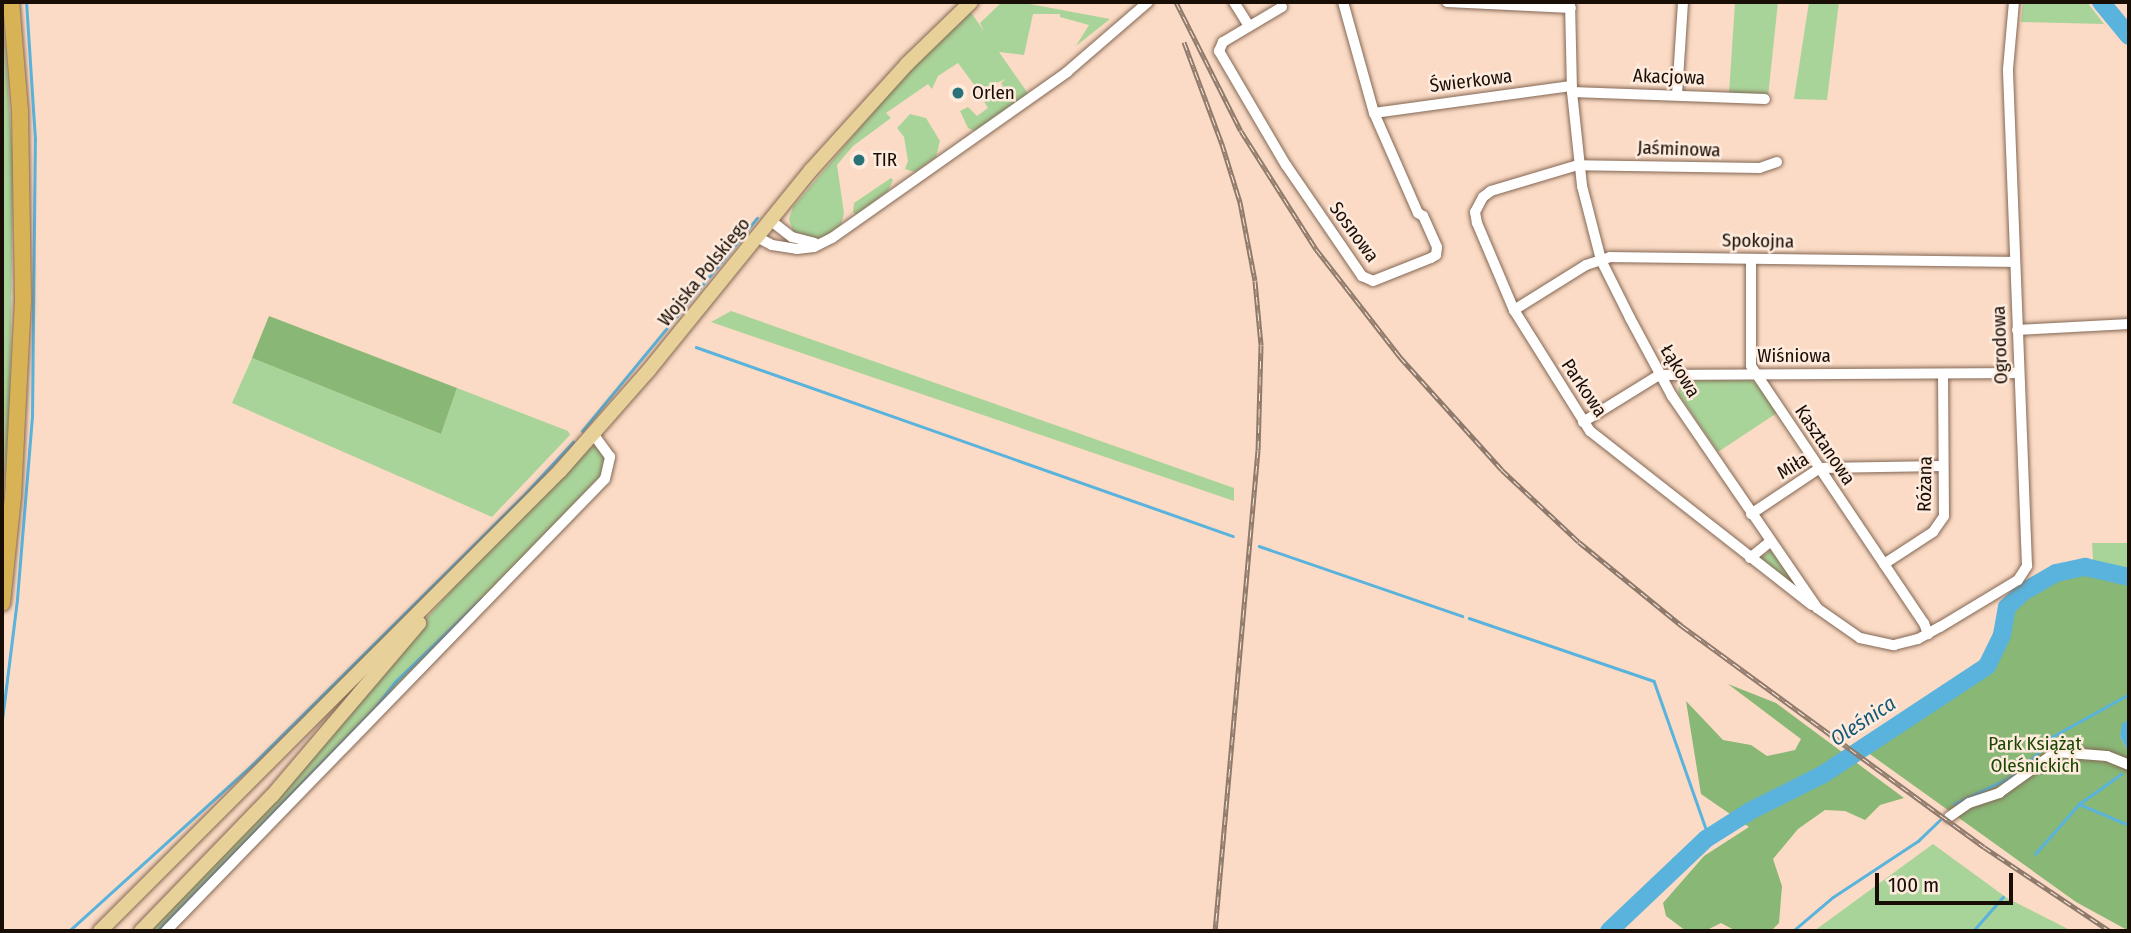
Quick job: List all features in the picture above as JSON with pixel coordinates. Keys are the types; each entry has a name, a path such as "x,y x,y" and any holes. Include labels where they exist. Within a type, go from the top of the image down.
{"highway":[{"path":"2,603 13,497 23,300 20,111 11,2"}],"main road":[{"name":"Wojska Polskiego","path":"466,566 593,434 865,108 971,2"},
{"path":"100,931 466,566"},
{"path":"141,931 281,786 466,566"}],"street":[{"path":"757,237 784,247 808,248 820,244 1051,84 1148,2"},
{"path":"1234,2 1249,26"},
{"name":"Sosnowa","path":"1282,7 1223,42 1219,51 1286,165 1362,276 1373,281 1432,258 1438,251 1374,113 1343,2"},
{"path":"1447,2 1570,5"},
{"path":"1677,95 1683,2"},
{"name":"Ogrodowa","path":"1928,634 2018,580 2027,566 2008,69 2014,2"},
{"name":"Łąkowa","path":"1570,5 1572,89 1578,165 1601,260 1659,375 1817,608 1870,642 1894,645 1928,634"},
{"name":"Świerkowa","path":"1374,113 1572,89"},
{"name":"Akacjowa","path":"1572,89 1765,99"},
{"name":"Jaśminowa","path":"1578,165 1760,168 1777,162"},
{"name":"Parkowa","path":"1578,165 1491,191 1478,204 1477,223 1514,310 1590,431 1817,608"},
{"path":"770,220 797,240 820,244"},
{"name":"Spokojna","path":"1514,310 1586,265 1617,257 2015,262"},
{"name":"Kasztanowa","path":"1751,258 1751,366 1928,634"},
{"path":"2017,330 2129,324"},
{"name":"Wiśniowa","path":"1659,375 2019,373"},
{"path":"1583,422 1659,375"},
{"name":"Różana","path":"1884,564 1940,526 1944,516 1942,375"},
{"path":"166,931 605,479 610,457 593,434"},
{"name":"Miła","path":"1751,514 1820,468 1943,466"},
{"path":"1750,558 1770,542"},
{"path":"1949,817 1969,803 1999,793 2056,752 2106,757 2129,765"}],"green space":[{"path":"2,2 13,164 10,396 2,517"},
{"path":"1002,2 1019,2 1110,19 1076,46 1089,25 1060,17 1060,14 1033,14 1024,55 999,52 1029,95 975,131 968,128 960,111 968,107 977,116 988,108 983,100 1003,86 1001,83 1006,79 978,90 958,63 938,76 932,89 928,84 886,113 891,118 853,146 837,165 844,213 841,225 825,237 816,239 802,237 793,232 789,219 793,207 903,77 970,11 984,31 980,23"},
{"path":"1735,2 1778,2 1768,97 1729,94"},
{"path":"1809,2 1839,2 1827,100 1794,99"},
{"path":"2023,2 2087,2 2104,24 2021,22"},
{"path":"910,114 926,118 940,141 936,157 915,172 905,169 908,161 904,137 897,128"},
{"path":"891,178 893,180 888,191 856,215 853,212 854,203"},
{"path":"731,311 1234,488 1234,501 711,322"},
{"path":"269,316 457,388 441,434 252,358"},
{"path":"252,358 441,434 457,388 568,431 570,435 492,517 232,403"},
{"path":"1749,379 1758,385 1777,413 1718,452 1678,393 1679,386 1686,380"},
{"path":"596,445 606,460 602,475 162,931 148,931 466,574 588,449"},
{"path":"2092,543 2129,543 2129,570 2093,560"},
{"path":"1769,551 1773,552 1799,590 1759,559"},
{"name":"Park Książąt Oleśnickich","path":"2070,573 2129,579 2129,719 2123,724 2120,736 2129,753 2129,931 2076,902 1867,752 1992,668 2014,607 2044,584"},
{"path":"1728,684 1776,703 1904,798 1880,805 1865,820 1845,811 1825,810 1798,829 1773,859 1782,886 1779,923 1771,931 1736,931 1721,923 1705,931 1686,931 1666,916 1663,903 1704,856 1749,827 1701,794 1686,701 1723,740 1751,745 1767,756 1795,750 1801,739"},
{"path":"1933,844 2007,898 2072,931 1814,931"}],"water":[{"path":"2129,719 2129,753 2120,736 2122,724"}],"waterway":[{"path":"2,720 17,599 32,416 35,140 26,2"},
{"name":"Oleśnica","path":"2101,2 2129,36"},
{"path":"748,229 757,218"},
{"path":"582,431 740,239"},
{"path":"696,347 1233,536"},
{"path":"69,931 252,765 522,497 573,442"},
{"path":"1259,546 1462,616"},
{"name":"Oleśnica","path":"1609,931 1706,839 1752,810 1822,775 1987,666 2002,635 2007,607 2023,592 2056,573 2085,567 2129,577"},
{"path":"157,931 373,710 394,683 481,599"},
{"path":"1469,618 1654,681 1709,837"},
{"path":"2050,738 2129,694"},
{"path":"1954,804 2009,778 2047,743"},
{"path":"2035,854 2079,804 2121,774"},
{"path":"2079,804 2129,825"},
{"path":"1793,931 1833,897 1918,841 1940,820"},
{"path":"1973,931 2003,897"}],"railway":[{"path":"1176,2 1241,131 1316,249 1400,357 1502,470 1579,542 1682,626 1984,847 2110,931"},
{"path":"1184,42 1222,144 1240,202 1255,281 1261,345 1258,450 1215,931"}],"place":[{"name":"Orlen","path":"958,93"},
{"name":"TIR","path":"859,160"}]}
